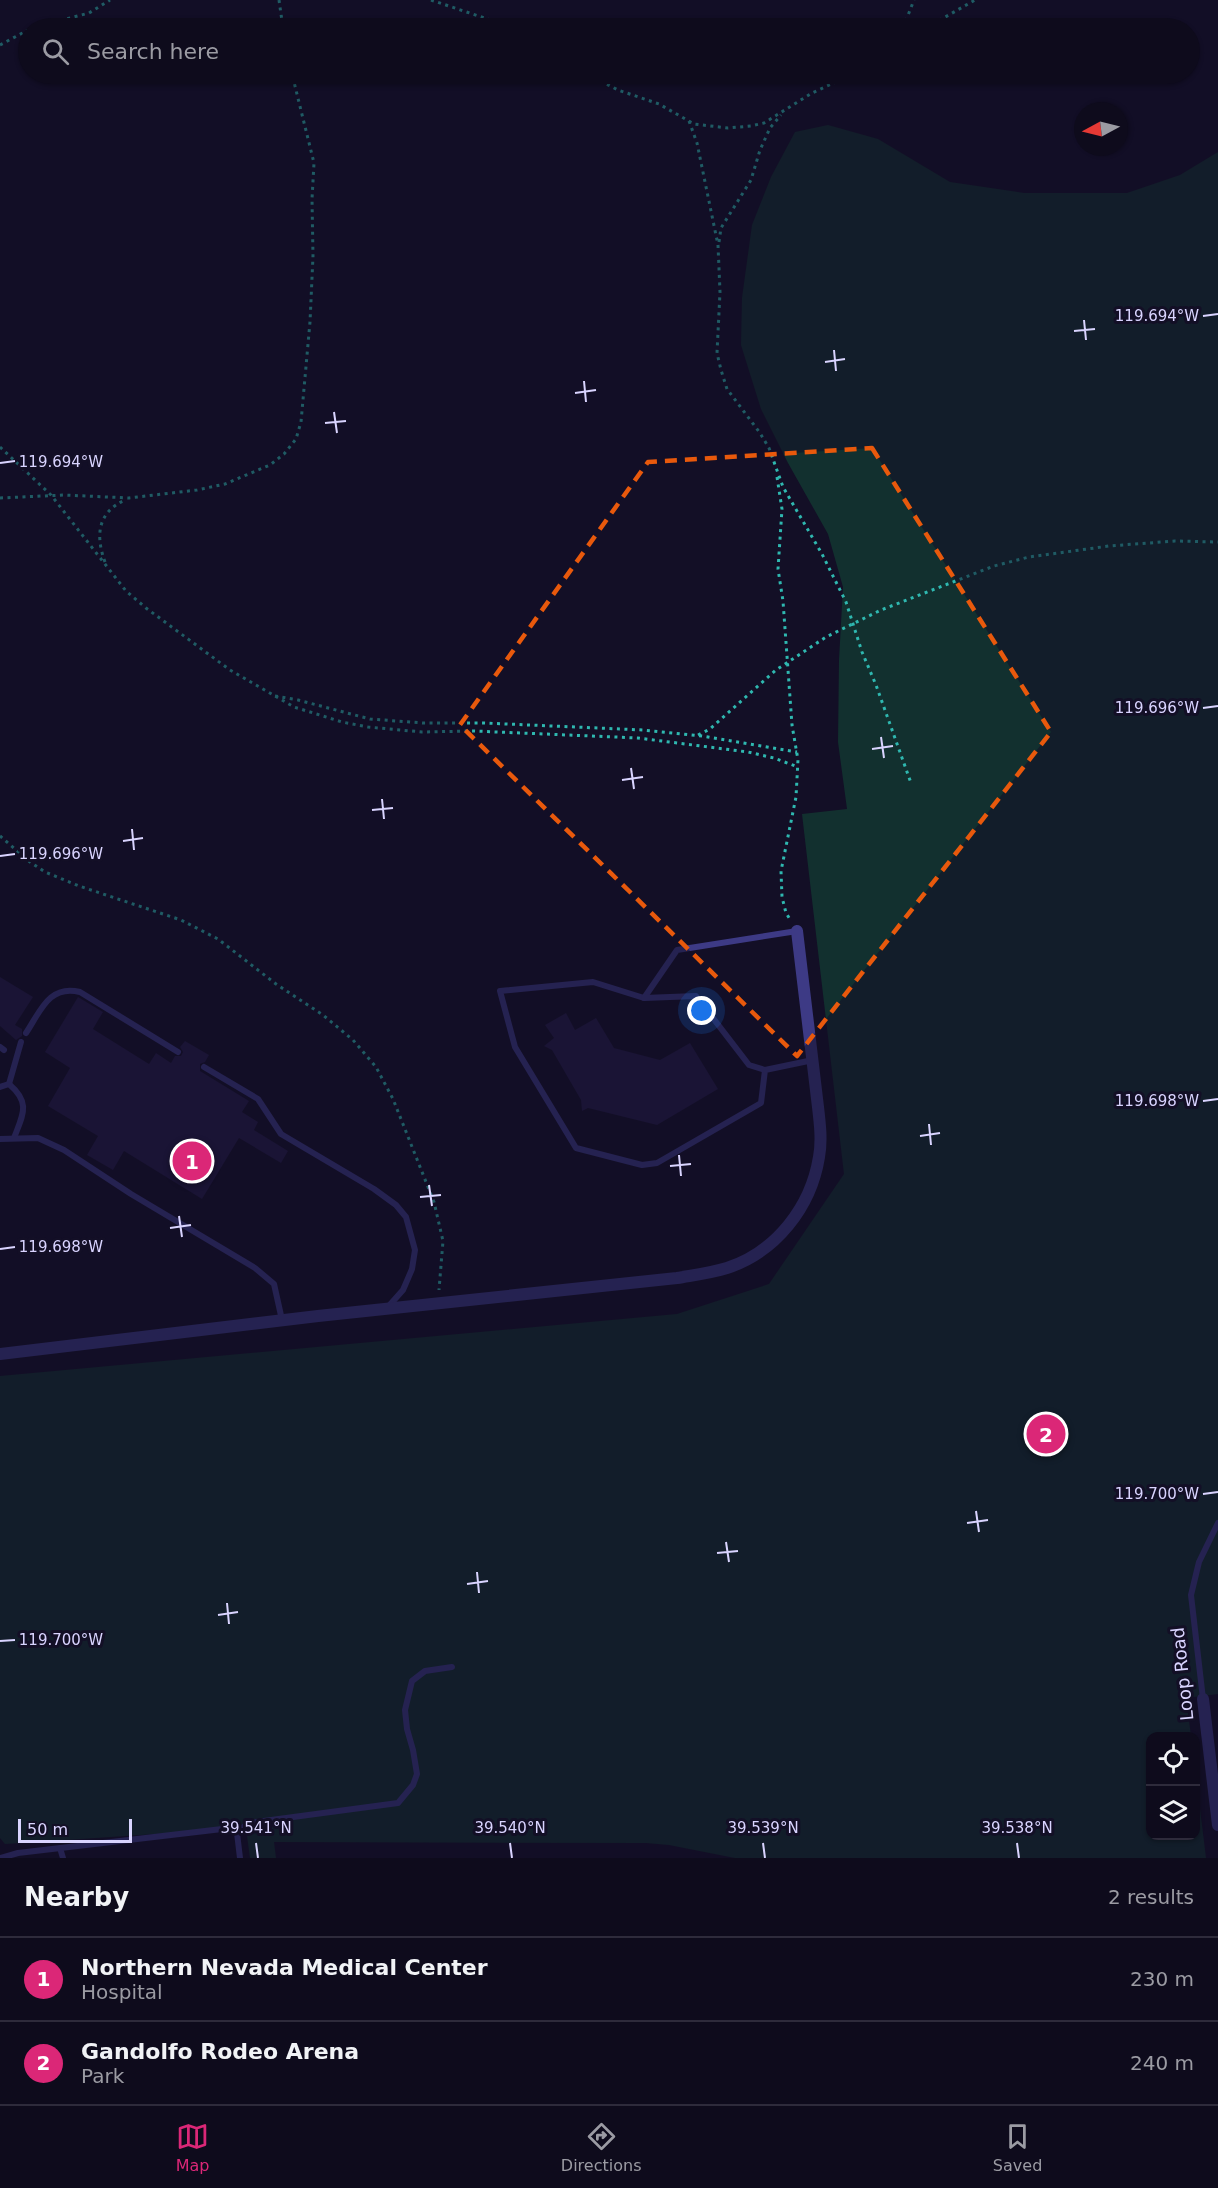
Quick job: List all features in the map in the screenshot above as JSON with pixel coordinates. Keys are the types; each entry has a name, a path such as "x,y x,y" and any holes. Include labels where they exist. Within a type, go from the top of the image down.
{"street":[{"path":"0,1354 282,1320 702,1274 727,1268 764,1250 793,1221 814,1180 820,1156 821,1132 797,931"},
{"name":"Loop Road","path":"1203,1699 1216,1769 1218,1825"}],"lane":[{"path":"644,998 677,950 797,931"},
{"path":"765,1070 761,1103 657,1163 642,1165 576,1148 515,1047 500,991 593,982 644,998 696,996 749,1065 765,1070 813,1060"},
{"path":"26,1033 53,995 70,990 80,992 178,1052"},
{"path":"9,1084 15,1056 21,1042"},
{"path":"204,1067 258,1099 281,1134 374,1189 396,1205 406,1217 415,1250 412,1269 403,1290 386,1309"},
{"path":"0,1087 9,1084"},
{"path":"9,1084 19,1093 24,1109 14,1138"},
{"path":"0,1139 38,1138 64,1150 138,1198 255,1268 274,1284 282,1320"},
{"name":"Loop Road","path":"1203,1699 1191,1595 1199,1562 1218,1523"},
{"path":"237,1833 248,1823 398,1803 414,1785 417,1774 405,1710 412,1681 425,1671 452,1666"},
{"path":"1,1858 18,1852 222,1830 237,1833"},
{"path":"237,1833 240,1858"},
{"path":"60,1848 63,1858"}],"path":[{"path":"70,18 88,13 110,0"},
{"path":"279,0 282,18"},
{"path":"431,0 484,18"},
{"path":"907,18 914,0"},
{"path":"944,18 975,0"},
{"path":"0,45 18,35"},
{"path":"0,498 51,495 129,498 197,490 225,484 270,465 285,454 296,439 301,422 310,322 314,256 312,199 314,163 294,84"},
{"path":"606,84 659,104 689,121 708,127 751,126 764,123 812,93 831,84"},
{"path":"718,245 721,228 751,180 760,150 770,128 784,111"},
{"path":"689,121 697,143 718,245 720,292 717,353 727,388 760,433 783,487 837,583 911,783"},
{"path":"0,447 51,495 126,591 164,622 230,669 273,695 315,715 368,727 413,731 474,731 638,738 748,752 798,767"},
{"path":"775,466 781,496 777,555 792,726 798,767 796,797 781,877 786,913 797,931"},
{"path":"107,566 99,542 102,520 114,505 129,498"},
{"path":"698,735 710,729 767,677 826,637 917,595 1013,560 1130,544 1175,541 1218,542"},
{"path":"273,695 355,716 395,722 484,723 634,730 698,735 797,752"},
{"path":"0,836 45,872 164,914 218,939 353,1040 376,1067 393,1099 434,1202 443,1241 438,1304"}],"highlighted area":[{"path":"872,448 1051,732 797,1056 460,725 648,462"}],"green space":[{"path":"828,125 878,139 950,182 1024,193 1127,193 1180,175 1218,152 1218,1694 1186,1698 1190,1732 1146,1732 1146,1840 1200,1840 1200,1809 1206,1858 735,1858 669,1845 646,1843 274,1842 276,1858 250,1858 246,1828 5,1844 0,1838 0,1376 677,1314 769,1284 844,1174 802,814 847,809 838,742 843,587 828,534 761,409 741,345 742,298 752,225 771,177 795,132"}],"building":[{"path":"0,977 33,997 15,1025 22,1029 22,1036 16,1040 0,1026"},
{"path":"78,997 103,1012 93,1029 149,1064 156,1053 171,1063 175,1056 181,1056 183,1052 180,1047 185,1041 209,1055 205,1062 200,1064 200,1071 249,1101 242,1112 258,1122 254,1130 288,1151 281,1163 239,1138 202,1199 124,1151 113,1170 87,1155 98,1136 48,1106 70,1068 45,1052"},
{"path":"566,1013 575,1030 596,1018 614,1048 660,1060 690,1043 718,1089 657,1125 588,1108 582,1111 581,1100 552,1050 544,1046 554,1038 545,1025"}],"place":[{"name":"Northern Nevada Medical Center","path":"192,1161"},
{"name":"Gandolfo Rodeo Arena","path":"1046,1434"}]}
